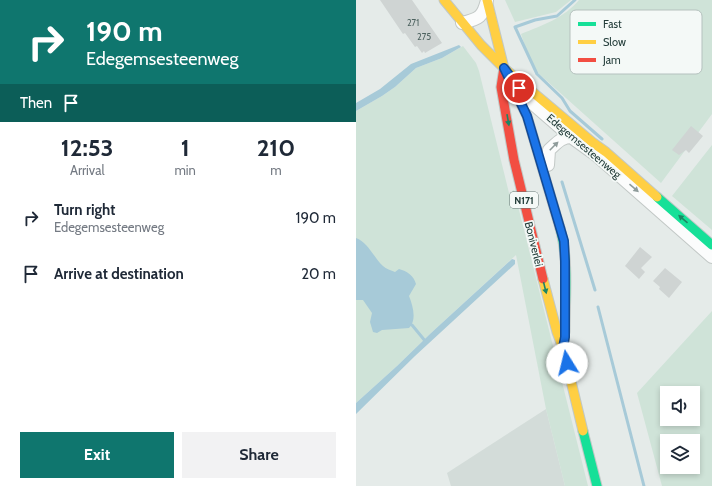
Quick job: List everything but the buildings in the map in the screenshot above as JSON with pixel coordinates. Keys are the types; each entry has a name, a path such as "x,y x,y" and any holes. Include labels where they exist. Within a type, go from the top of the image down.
{"main road":[{"path":"444,0 481,45 504,68"},
{"name":"Boniverlei","path":"487,0 504,68 527,116 564,241 565,337 563,348"},
{"name":"Boniverlei","path":"504,68 501,87 514,160 597,486"},
{"name":"Edegemsesteenweg","path":"504,68 606,152 712,245"}],"street":[{"path":"462,23 478,18 484,12 487,0"},
{"path":"481,45 495,70 501,87"},
{"name":"Edegemsesteenweg","path":"504,68 526,98 571,137 596,155 712,257"},
{"name":"Boniverlei","path":"550,192 549,150 559,141 566,137 571,137"}],"shaded area":[{"path":"546,409 565,486 451,486 447,473"}],"green space":[{"path":"505,0 571,0 556,12 515,22"},
{"path":"579,0 712,0 712,114 661,183 538,73 529,58 521,34 560,16"},
{"path":"463,46 476,63 479,71 509,193 514,190 588,486 565,486 546,409 516,255 356,403 356,111 395,87 416,68 442,58"},
{"path":"712,145 712,230 672,196"},
{"path":"712,311 712,486 662,486 637,393"}],"water":[{"path":"459,45 461,47 442,58 416,68 395,87 356,111 356,103 380,89 411,64"},
{"path":"356,238 364,243 384,267 395,272 399,269 402,270 410,274 414,279 416,284 409,296 414,317 409,328 382,330 377,333 373,332 370,322 372,313 363,300 356,300"},
{"path":"512,259 515,260 515,264 415,356 356,414 356,403"}],"waterway":[{"path":"575,0 557,16 535,20 515,27 537,74 562,98 570,111 602,139"},
{"path":"562,182 595,290"},
{"path":"598,307 644,486"},
{"path":"412,325 426,342"}],"traffic: fast":[{"path":"657,197 712,245"},
{"path":"560,228 566,266 565,332"},
{"path":"583,431 597,486"}],"traffic: slow":[{"path":"444,0 481,45 504,68 606,152 657,197"},
{"path":"487,0 504,68"},
{"path":"543,279 557,332 563,348 583,431"}],"traffic: jam":[{"path":"504,68 501,87 514,160 543,279"},
{"path":"506,73 527,116 560,228"}],"route":[{"path":"519,88 504,68 527,116 564,241 565,337 563,348 567,363"}]}
